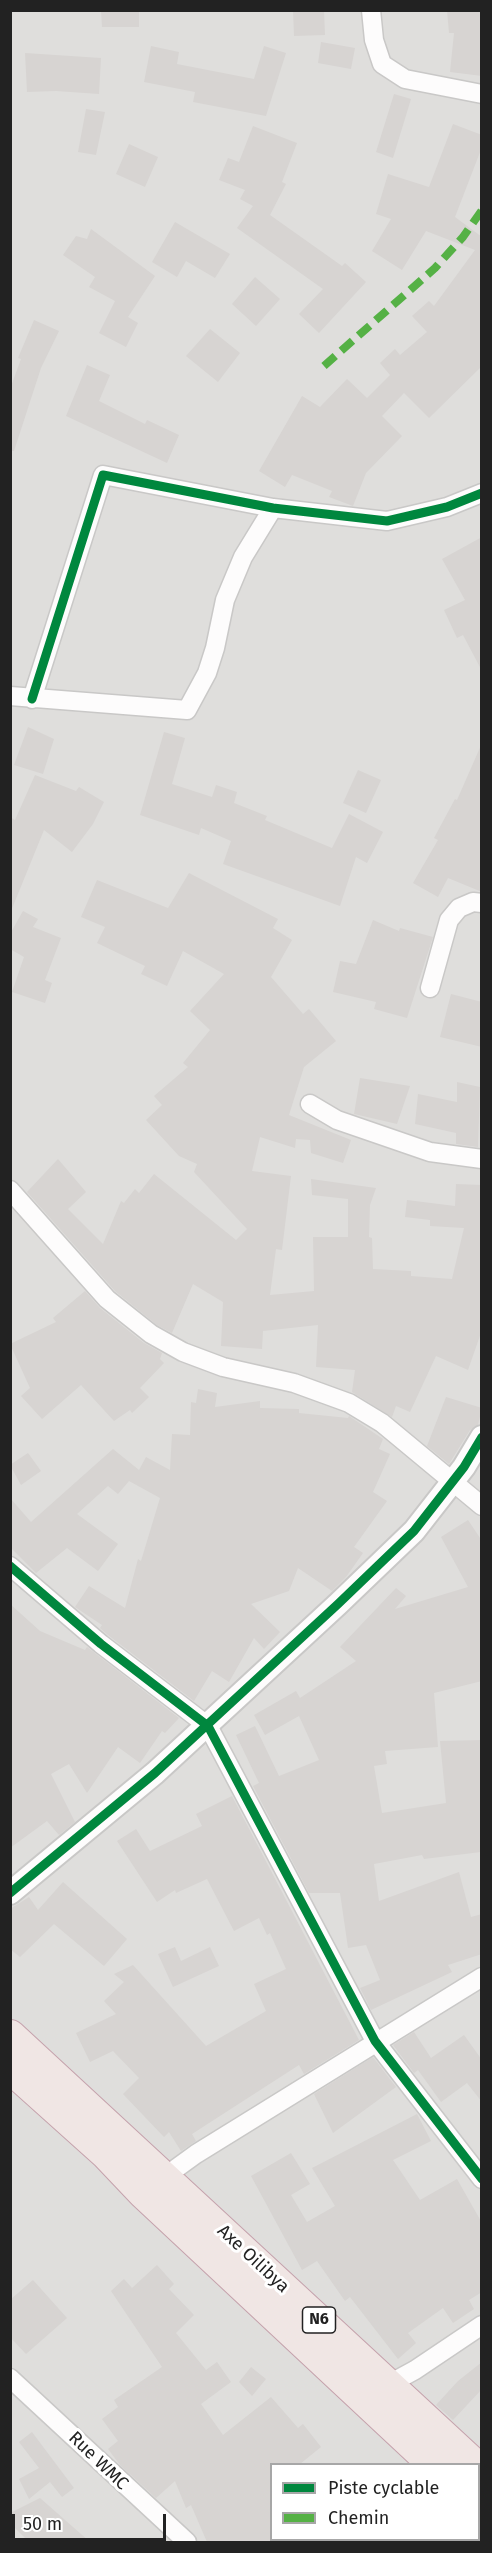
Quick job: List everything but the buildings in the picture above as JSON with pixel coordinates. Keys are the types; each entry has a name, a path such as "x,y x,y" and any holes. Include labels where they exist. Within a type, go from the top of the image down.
{"highway":[{"name":"N6","path":"10,2036 154,2184"},
{"name":"N6","path":"10,2067 106,2153 154,2184"},
{"name":"Axe Oilibya","path":"154,2184 377,2392 472,2463"},
{"name":"Axe Oilibya","path":"377,2392 433,2463"}],"street":[{"path":"371,10 374,40 382,64 405,79 482,94"},
{"path":"32,699 103,475 273,508 387,521 447,507 482,493"},
{"path":"10,696 187,710 207,673 225,600 243,557 273,508"},
{"path":"430,988 449,920 459,908 473,902 482,903"},
{"path":"310,1104 337,1120 430,1152 482,1159"},
{"path":"10,1190 107,1299 151,1334 183,1352 223,1368 294,1383 349,1402 382,1423 451,1481 475,1497 482,1506"},
{"path":"10,1893 208,1726 414,1531 482,1437"},
{"path":"10,1566 101,1644 208,1726 375,2041 482,2179"},
{"path":"154,2184 375,2041 482,1977"},
{"path":"377,2392 415,2370 482,2325"},
{"name":"Rue WMC","path":"10,2378 187,2542"}],"shaded area":[{"path":"11,11 481,11 481,2542 11,2542"}],"marked path":[{"path":"324,366 435,268 463,237 482,210"}],"cycle path":[{"path":"32,699 103,475 273,508 387,521 447,507 482,493"},
{"path":"10,1893 155,1773 414,1531 464,1467 482,1437"},
{"path":"10,1566 101,1644 208,1726 375,2041 482,2179"}]}
